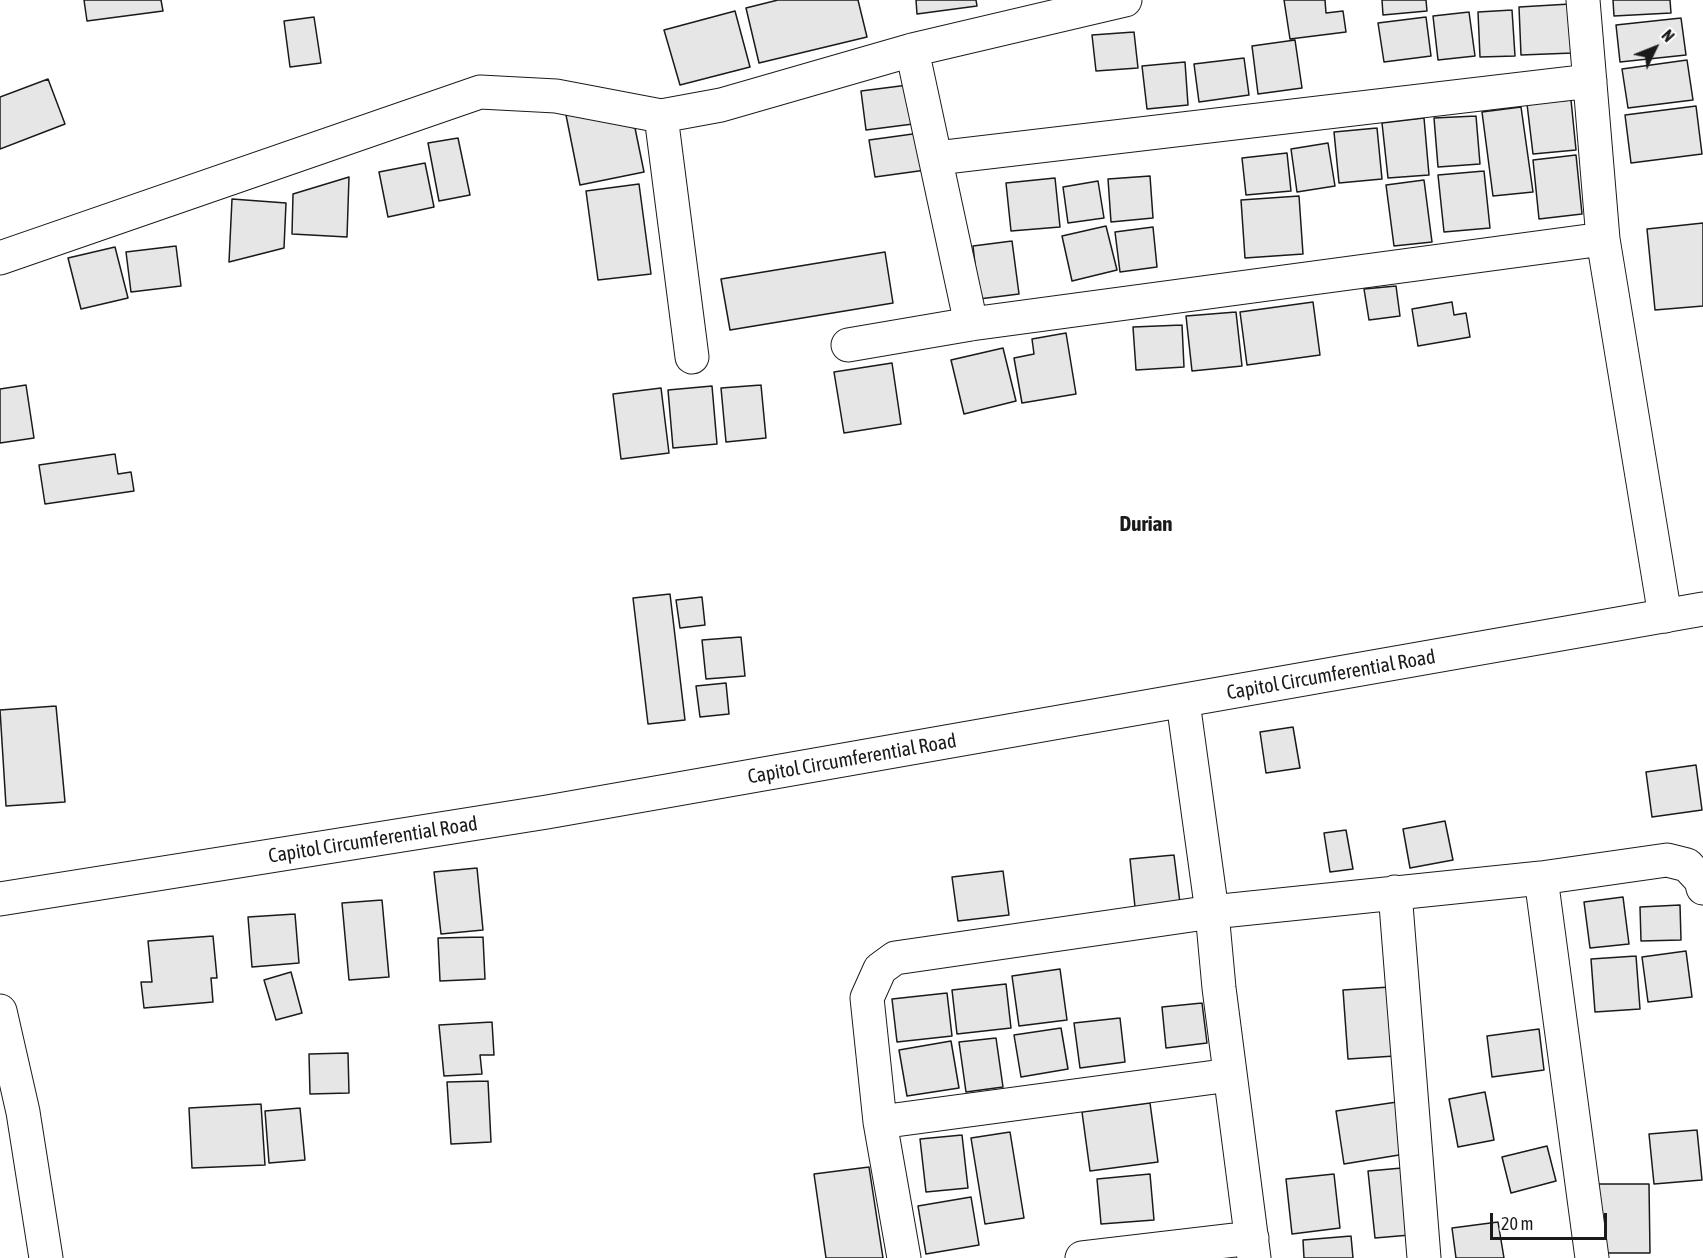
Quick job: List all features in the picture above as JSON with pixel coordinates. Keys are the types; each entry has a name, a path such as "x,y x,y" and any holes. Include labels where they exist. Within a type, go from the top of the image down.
{"street":[{"path":"0,258 480,92 556,96 661,116 721,105 912,50 1125,0"},
{"path":"1583,0 1603,239 1665,616"},
{"path":"912,50 971,324"},
{"path":"936,158 1590,81"},
{"path":"661,116 692,357"},
{"path":"848,345 971,324 1603,239"},
{"name":"Capitol Circumferential Road","path":"0,899 547,812 1703,609"},
{"path":"1082,1258 1253,1248 1230,1075 1212,912 1183,702"},
{"path":"904,1258 879,1122 867,998 879,969 895,958 1212,912 1541,878 1667,860 1687,865 1701,880 1703,888"},
{"path":"1541,878 1592,1258"},
{"path":"1395,892 1424,1258"},
{"path":"0,1011 23,1112 46,1258"},
{"path":"879,1122 1230,1075"}],"building":[{"path":"84,0 161,0 163,11 87,21"},
{"path":"778,0 858,0 867,37 759,63 746,8"},
{"path":"916,0 976,0 977,6 917,14"},
{"path":"1284,0 1325,0 1326,13 1343,11 1346,32 1290,39"},
{"path":"1382,0 1426,0 1427,11 1383,15"},
{"path":"1613,0 1670,0 1671,13 1614,16"},
{"path":"1570,4 1573,53 1521,55 1519,7"},
{"path":"1512,10 1515,56 1480,57 1478,12"},
{"path":"735,11 750,67 680,85 664,30"},
{"path":"1469,12 1475,56 1438,60 1433,16"},
{"path":"314,17 321,63 290,67 284,21"},
{"path":"1426,17 1431,56 1384,62 1378,23"},
{"path":"1681,18 1686,55 1620,62 1616,25"},
{"path":"1134,32 1138,68 1096,71 1092,35"},
{"path":"1295,40 1302,88 1258,94 1252,46"},
{"path":"1244,58 1249,95 1199,102 1194,64"},
{"path":"1687,60 1693,100 1628,108 1622,69"},
{"path":"1185,62 1188,105 1147,109 1142,66"},
{"path":"48,79 65,124 0,149 0,97"},
{"path":"908,85 913,124 866,130 861,91"},
{"path":"1571,100 1576,150 1533,154 1527,104"},
{"path":"1696,106 1702,154 1631,163 1625,115"},
{"path":"1521,107 1533,192 1493,196 1482,112"},
{"path":"565,110 635,128 644,172 580,185"},
{"path":"1476,116 1480,164 1438,167 1434,118"},
{"path":"1424,118 1429,175 1388,178 1382,123"},
{"path":"1377,128 1382,179 1339,183 1334,132"},
{"path":"920,133 926,170 875,177 869,140"},
{"path":"458,138 470,195 439,201 428,143"},
{"path":"1328,143 1335,186 1297,192 1291,149"},
{"path":"1287,153 1291,191 1246,195 1242,158"},
{"path":"1576,155 1582,214 1539,219 1533,160"},
{"path":"425,163 434,207 388,217 379,172"},
{"path":"1484,171 1490,228 1444,232 1438,175"},
{"path":"1150,176 1153,218 1111,222 1108,179"},
{"path":"349,177 347,237 292,234 293,194"},
{"path":"1055,178 1060,227 1011,231 1006,183"},
{"path":"1424,180 1432,242 1394,246 1386,185"},
{"path":"1098,181 1104,218 1068,223 1063,187"},
{"path":"639,184 651,274 598,280 586,191"},
{"path":"1299,196 1303,254 1245,258 1241,200"},
{"path":"232,199 286,203 284,248 229,262"},
{"path":"1703,223 1703,306 1655,310 1647,229"},
{"path":"1106,226 1117,270 1072,281 1062,236"},
{"path":"1153,227 1157,267 1120,272 1115,232"},
{"path":"1012,241 1019,294 979,299 973,246"},
{"path":"176,246 181,286 131,292 126,252"},
{"path":"115,247 128,298 81,309 68,258"},
{"path":"885,252 893,303 730,330 721,279"},
{"path":"1396,286 1400,316 1369,320 1364,289"},
{"path":"1313,302 1320,355 1247,365 1240,312"},
{"path":"1452,302 1454,315 1466,313 1470,337 1418,346 1412,309"},
{"path":"1236,312 1242,366 1192,371 1186,316"},
{"path":"1182,325 1184,367 1136,370 1133,327"},
{"path":"1066,333 1076,394 1022,403 1014,358 1034,354 1032,339"},
{"path":"1003,348 1016,401 964,414 951,360"},
{"path":"892,363 901,424 844,433 834,372"},
{"path":"26,385 34,438 0,443 0,389"},
{"path":"761,385 766,438 726,442 721,388"},
{"path":"712,386 717,444 673,448 668,390"},
{"path":"661,388 669,453 621,459 613,394"},
{"path":"115,454 118,474 131,472 134,491 45,504 39,465"},
{"path":"670,594 685,720 648,724 633,598"},
{"path":"702,597 705,625 680,628 676,600"},
{"path":"741,637 745,676 706,679 702,640"},
{"path":"726,683 729,714 700,717 696,686"},
{"path":"56,706 65,802 6,806 0,710"},
{"path":"1293,727 1300,768 1266,773 1260,732"},
{"path":"1696,765 1702,810 1652,817 1646,772"},
{"path":"1445,821 1453,860 1410,868 1403,829"},
{"path":"1346,830 1353,869 1330,872 1324,833"},
{"path":"1174,855 1180,903 1135,907 1130,859"},
{"path":"477,868 483,930 441,934 434,872"},
{"path":"1003,871 1009,915 958,921 952,877"},
{"path":"1623,897 1629,944 1590,948 1584,902"},
{"path":"382,900 389,977 349,980 342,903"},
{"path":"1680,905 1681,940 1641,941 1640,907"},
{"path":"295,914 299,963 252,967 248,917"},
{"path":"213,936 217,978 211,978 213,1002 144,1008 141,982 152,982 148,941"},
{"path":"483,937 485,979 440,981 438,938"},
{"path":"1686,951 1692,997 1648,1002 1642,957"},
{"path":"1636,956 1640,1009 1595,1012 1591,959"},
{"path":"1060,969 1067,1020 1019,1026 1012,976"},
{"path":"291,972 302,1013 276,1020 264,980"},
{"path":"1006,984 1011,1028 957,1034 952,990"},
{"path":"1390,987 1395,1056 1348,1059 1343,990"},
{"path":"947,993 952,1036 897,1042 892,999"},
{"path":"1202,1003 1207,1043 1166,1048 1162,1007"},
{"path":"1120,1018 1125,1062 1080,1068 1074,1023"},
{"path":"492,1022 494,1055 480,1055 482,1074 444,1076 439,1025"},
{"path":"1061,1028 1068,1069 1021,1077 1014,1035"},
{"path":"1539,1029 1544,1070 1492,1077 1487,1036"},
{"path":"996,1038 1003,1087 966,1092 959,1042"},
{"path":"951,1041 959,1088 907,1096 899,1050"},
{"path":"348,1053 349,1093 310,1094 309,1054"},
{"path":"488,1081 491,1142 451,1144 447,1082"},
{"path":"1485,1092 1494,1140 1458,1147 1449,1099"},
{"path":"1397,1102 1405,1154 1344,1164 1336,1111"},
{"path":"1150,1103 1158,1162 1090,1171 1082,1112"},
{"path":"261,1104 265,1165 192,1168 189,1108"},
{"path":"300,1108 305,1160 269,1163 265,1111"},
{"path":"1697,1130 1702,1180 1654,1184 1649,1134"},
{"path":"1010,1132 1024,1218 985,1224 971,1138"},
{"path":"962,1135 968,1188 926,1192 920,1139"},
{"path":"1547,1146 1556,1181 1511,1193 1502,1157"},
{"path":"869,1167 883,1258 826,1258 814,1174"},
{"path":"1402,1168 1410,1235 1375,1238 1368,1171"},
{"path":"1150,1174 1154,1220 1101,1224 1097,1179"},
{"path":"1334,1174 1340,1228 1292,1234 1286,1179"},
{"path":"1598,1184 1649,1184 1650,1253 1598,1253"},
{"path":"971,1197 979,1245 926,1254 918,1206"},
{"path":"1498,1222 1504,1258 1456,1258 1452,1228"},
{"path":"1351,1236 1353,1258 1304,1258 1303,1240"}],"district":[{"name":"Durian","path":"1146,524"}]}
